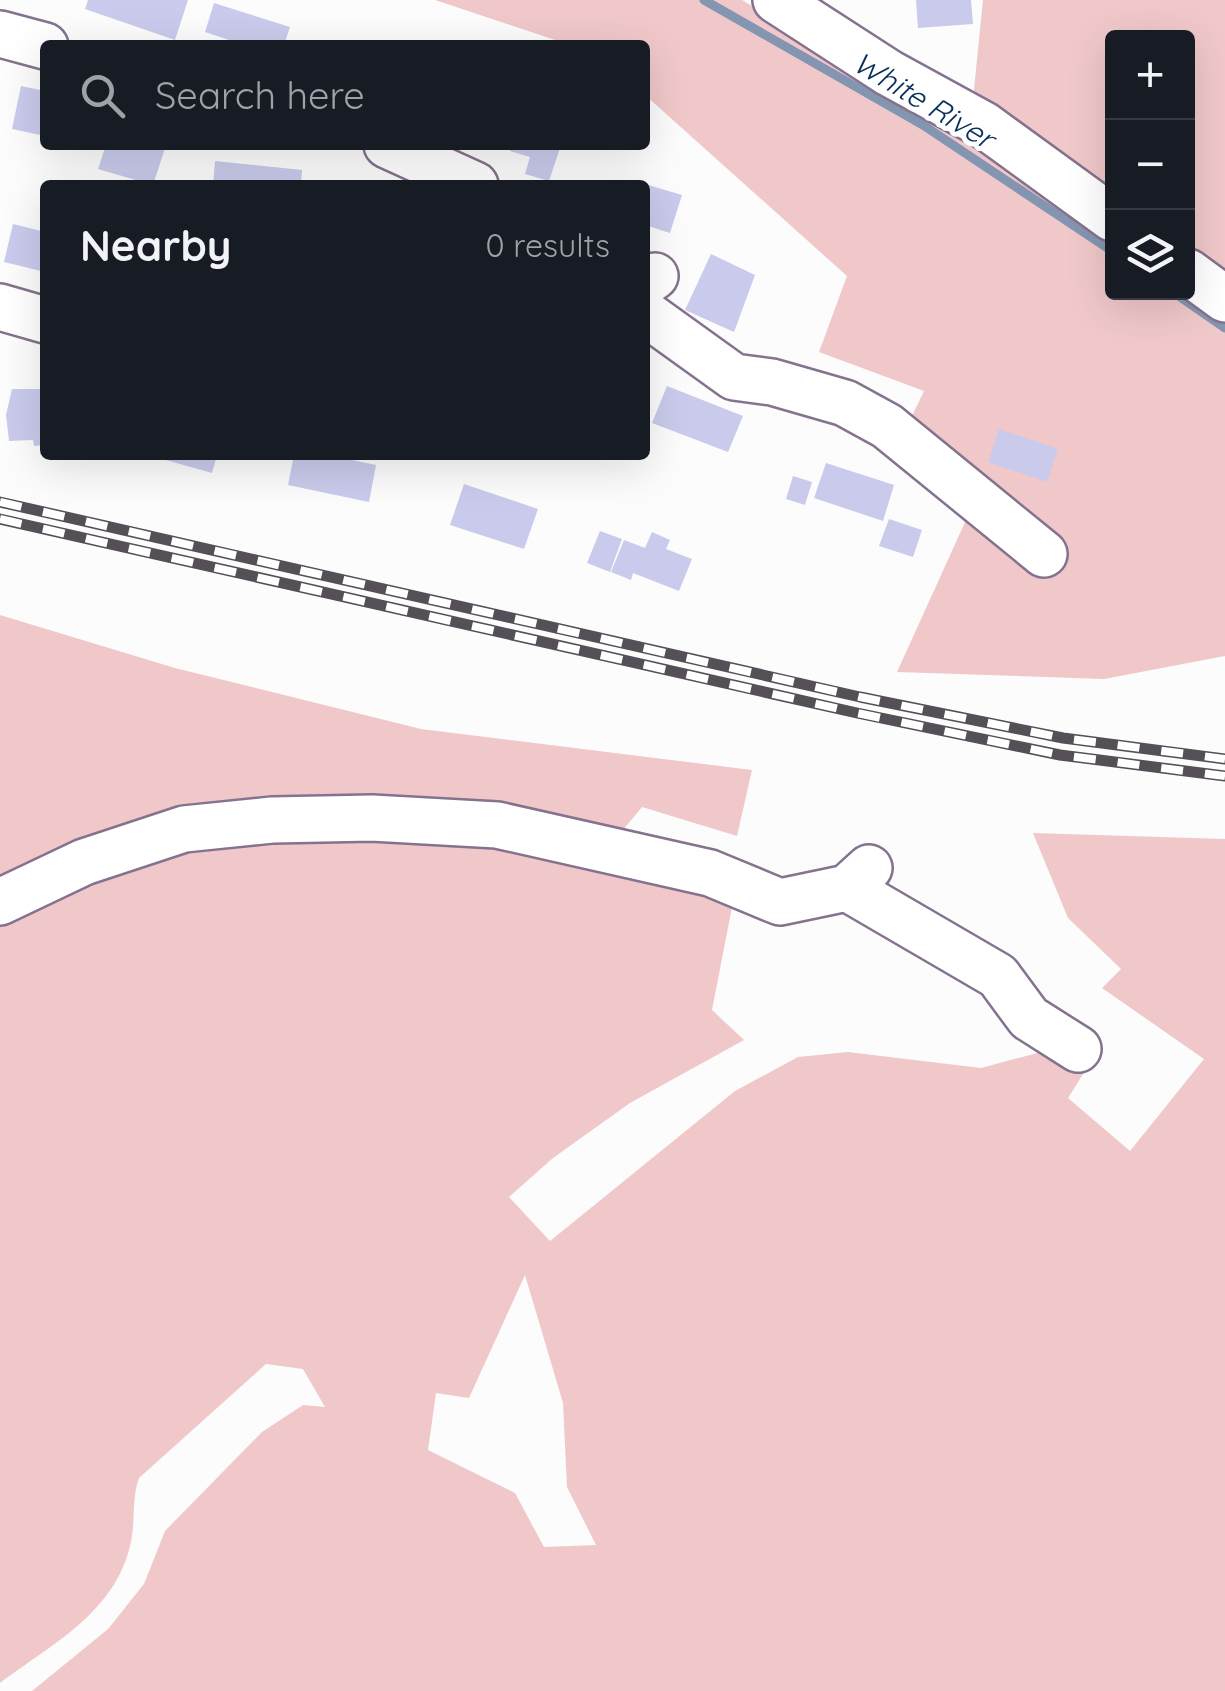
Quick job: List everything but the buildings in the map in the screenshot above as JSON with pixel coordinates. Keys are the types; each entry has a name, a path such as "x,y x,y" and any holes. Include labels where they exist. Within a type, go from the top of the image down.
{"street":[{"path":"776,0 889,73 984,125 1105,213"},
{"path":"0,34 40,45"},
{"path":"398,150 465,180"},
{"path":"1195,277 1225,299"},
{"path":"650,293 734,377 772,382 845,403 887,426 1044,554"},
{"path":"0,306 40,318"},
{"path":"0,902 84,862 184,829 312,819 497,824 710,872 780,902 858,878 998,976 1029,1018 1078,1050"}],"shaded area":[{"path":"435,0 742,0 982,142 1105,230 1105,300 1195,300 1195,296 1225,315 1225,656 1104,679 897,672 986,476 910,420 924,391 819,352 847,276 650,99 650,40 555,40"},
{"path":"983,0 1225,0 1225,282 1195,263 1195,30 1105,30 1105,197 973,99"},
{"path":"0,615 175,668 421,729 752,770 737,836 642,807 618,836 355,805 0,881"},
{"path":"1033,833 1225,839 1225,1691 32,1691 108,1629 144,1584 165,1531 262,1432 303,1405 325,1407 303,1369 266,1364 139,1478 130,1546 122,1570 96,1609 0,1683 0,916 32,901 72,894 87,876 164,853 288,834 442,839 590,861 733,902 712,1010 744,1040 630,1103 553,1158 509,1197 550,1241 735,1091 798,1057 848,1052 981,1068 1052,1049 1085,1071 1068,1098 1130,1151 1204,1059 1102,988 1121,969 1068,918","holes":["525,1275 563,1403 567,1487 596,1545 544,1547 515,1493 428,1450 436,1393 469,1398"]}],"waterway":[{"name":"White River","path":"704,0 923,125 1105,246"},
{"name":"White River","path":"1185,300 1225,328"}],"railway":[{"path":"0,502 860,697 1063,738 1225,759"},
{"path":"0,519 857,713 1060,755 1225,776"}]}
